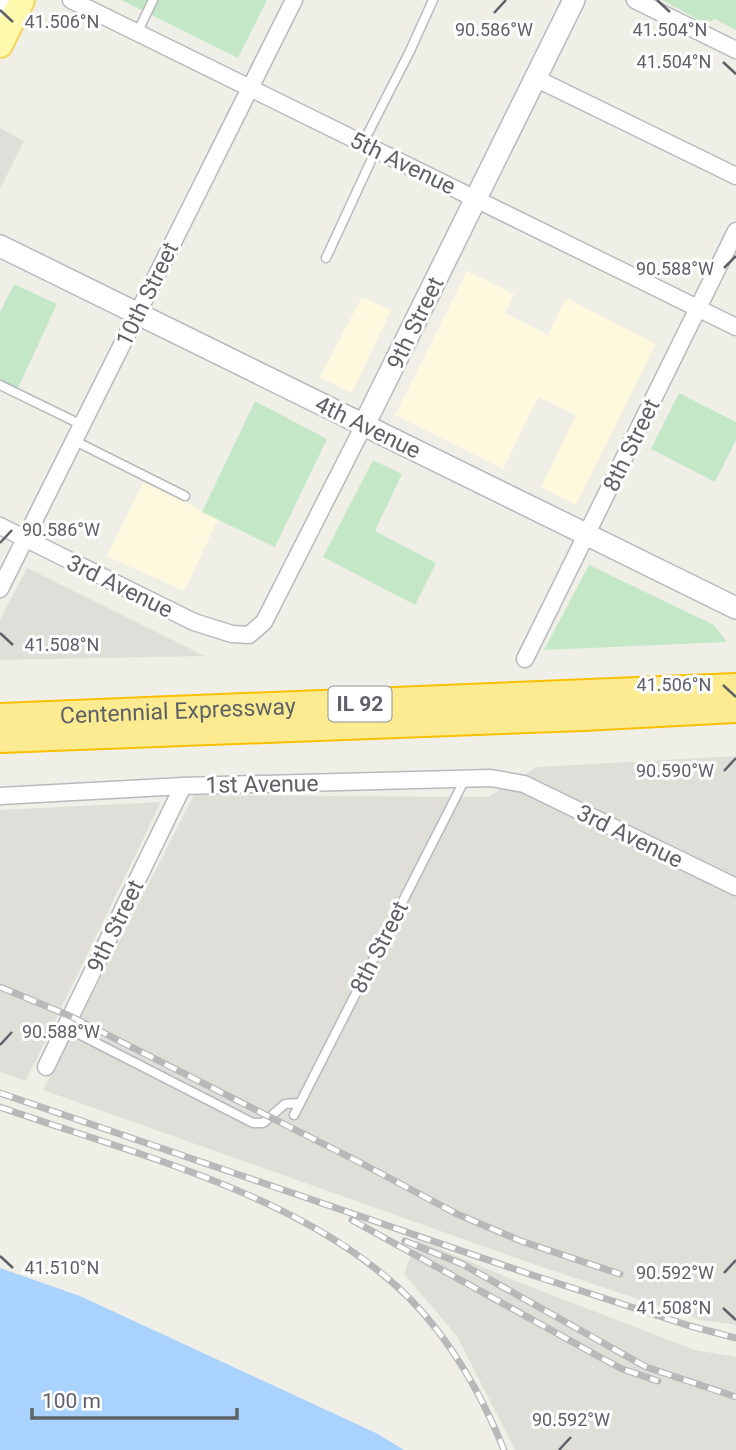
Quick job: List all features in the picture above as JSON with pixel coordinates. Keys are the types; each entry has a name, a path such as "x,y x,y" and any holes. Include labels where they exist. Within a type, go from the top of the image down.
{"highway":[{"name":"Centennial Expressway","path":"0,718 727,699"},
{"name":"Centennial Expressway","path":"0,738 727,699"}],"main road":[{"path":"0,45 22,0"}],"street":[{"path":"0,10 5,0"},
{"name":"5th Avenue","path":"71,0 736,327"},
{"name":"10th Street","path":"0,589 294,0"},
{"name":"9th Street","path":"244,636 257,630 264,622 573,0"},
{"path":"635,0 736,50"},
{"path":"535,78 736,176"},
{"name":"8th Street","path":"525,659 736,231"},
{"name":"4th Avenue","path":"0,246 736,608"},
{"name":"3rd Avenue","path":"0,526 194,622 244,636"},
{"name":"1st Avenue","path":"0,796 183,786 491,778 524,784"},
{"name":"3rd Avenue","path":"524,784 736,887"},
{"name":"9th Street","path":"47,1067 183,786"}],"lane":[{"path":"137,33 153,0"},
{"path":"326,258 369,147 433,0"},
{"path":"0,385 83,426"},
{"path":"75,441 185,496"},
{"name":"8th Street","path":"294,1115 465,779"},
{"path":"65,1027 253,1123 263,1123 285,1104 300,1103"}],"shaded area":[{"path":"0,128 24,141 0,189"},
{"path":"467,271 514,294 505,313 548,335 566,298 656,344 576,505 541,487 576,415 538,397 503,469 395,415"},
{"path":"362,297 391,310 352,393 320,377"},
{"path":"144,481 218,519 184,591 107,556"},
{"path":"27,568 205,656 0,660 0,620"},
{"path":"736,756 736,1325 701,1320 542,1267 43,1090 194,795 488,797 537,767"},
{"path":"161,802 26,1081 0,1072 0,810"},
{"path":"417,1239 518,1282 695,1350 736,1357 736,1450 515,1450 457,1336 404,1274"}],"green space":[{"path":"121,0 267,0 238,58"},
{"path":"662,0 736,0 736,30 715,19 710,22 699,20"},
{"path":"14,284 57,304 17,390 0,381 0,312"},
{"path":"679,393 736,422 736,440 715,482 651,449"},
{"path":"255,401 327,439 275,547 202,512"},
{"path":"373,460 402,474 375,531 436,563 415,605 323,557"},
{"path":"589,565 714,625 727,642 544,650"}],"water":[{"path":"0,1268 80,1296 378,1434 404,1450 0,1450"}],"railway":[{"path":"0,987 70,1016 457,1214 521,1241 620,1274"},
{"path":"0,1093 532,1275 690,1326 736,1338"},
{"path":"0,1107 176,1166 236,1190 295,1217 348,1249 397,1286 437,1330 475,1388 504,1450"},
{"path":"352,1220 622,1369 658,1381"},
{"path":"405,1241 462,1264 646,1367 736,1397"}]}
